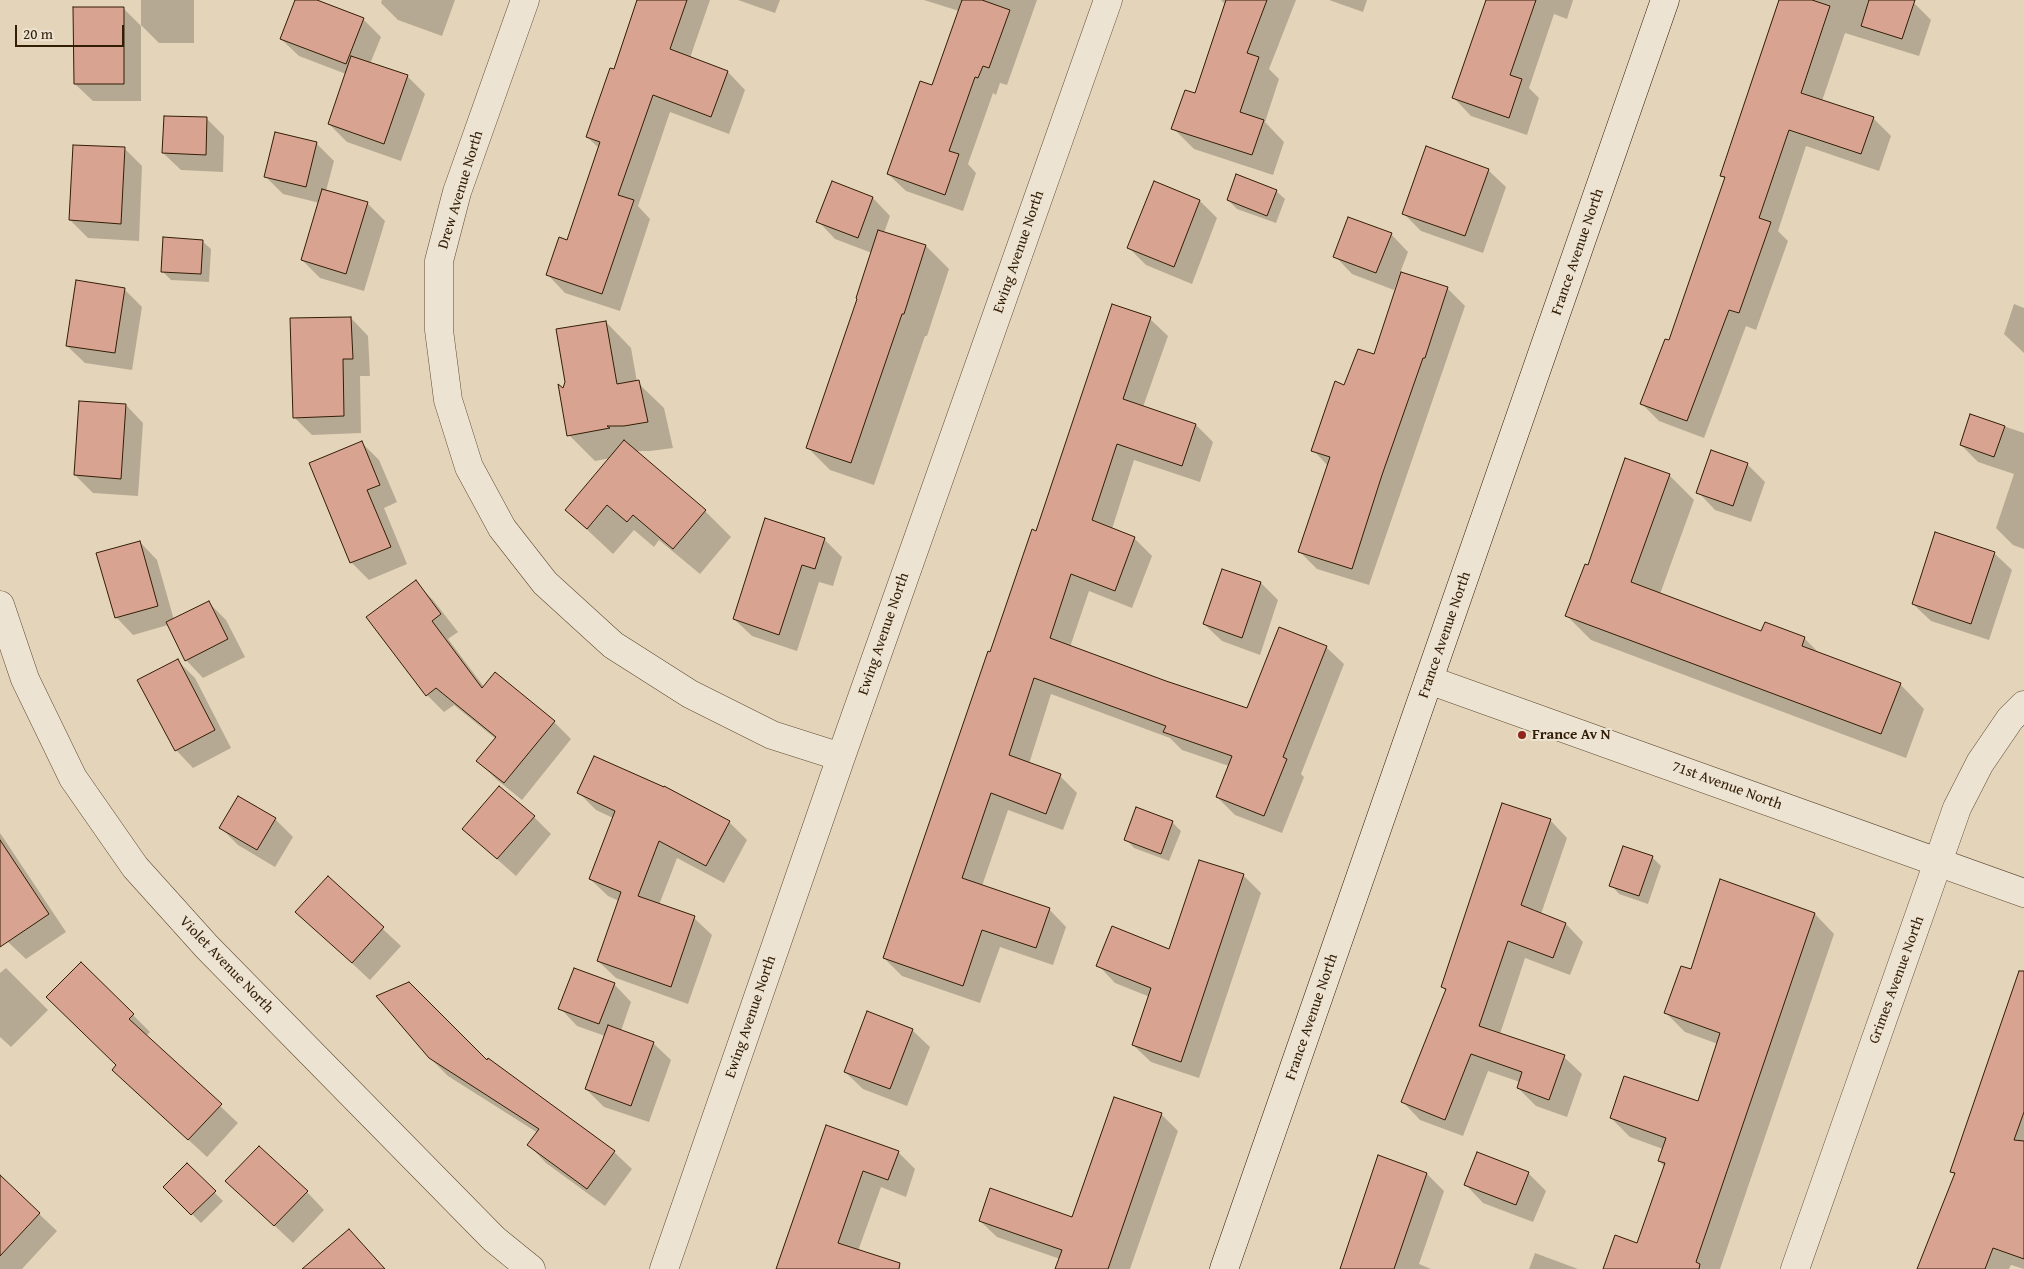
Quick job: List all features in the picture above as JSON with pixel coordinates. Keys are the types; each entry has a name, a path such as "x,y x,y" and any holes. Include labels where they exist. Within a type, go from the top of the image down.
{"street":[{"name":"Drew Avenue North","path":"524,0 457,192 439,261 438,330 448,400 469,467 502,528 545,583 614,645 690,694 772,735 841,757"},
{"name":"Ewing Avenue North","path":"664,1269 841,757 1108,0"},
{"name":"France Avenue North","path":"1224,1269 1665,0"},
{"name":"Violet Avenue North","path":"0,605 25,679 73,778 135,867 220,961 494,1239 531,1269"},
{"name":"71st Avenue North","path":"1429,680 2024,893"},
{"name":"Grimes Avenue North","path":"1795,1269 1956,808 1980,762 2010,719 2024,705"}],"building":[{"path":"295,0 317,0 364,18 346,64 280,39"},
{"path":"637,0 687,0 670,49 728,71 711,117 653,95 618,195 634,200 602,294 546,275 559,237 567,240 600,142 586,137 610,68 614,69"},
{"path":"962,0 982,0 1010,10 989,68 983,66 978,78 975,77 949,151 959,154 945,195 887,174 920,81 932,85"},
{"path":"1226,0 1267,0 1247,53 1259,57 1240,112 1264,120 1252,155 1171,129 1185,90 1195,93"},
{"path":"1486,0 1536,0 1510,75 1522,79 1509,118 1452,98"},
{"path":"1779,0 1812,0 1830,6 1801,93 1874,117 1861,154 1789,130 1759,218 1771,222 1739,313 1729,310 1687,421 1640,404 1665,339 1669,340 1725,177 1720,176"},
{"path":"1869,0 1915,0 1902,39 1861,26"},
{"path":"73,7 124,7 124,84 74,84"},
{"path":"351,56 408,75 384,144 328,124"},
{"path":"164,116 207,117 206,155 162,153"},
{"path":"275,132 317,142 306,187 264,177"},
{"path":"73,145 125,147 121,224 69,220"},
{"path":"1426,146 1489,169 1465,236 1402,214"},
{"path":"1236,174 1277,190 1267,216 1227,200"},
{"path":"832,181 873,197 858,238 816,222"},
{"path":"1154,181 1200,200 1174,267 1127,248"},
{"path":"322,189 368,202 346,274 301,260"},
{"path":"1348,217 1392,233 1376,273 1333,257"},
{"path":"878,230 926,245 904,314 902,314 851,463 806,448 857,299"},
{"path":"163,237 203,240 201,274 161,272"},
{"path":"1401,272 1448,287 1425,358 1423,358 1382,475 1352,569 1298,552 1330,457 1311,451 1335,381 1344,385 1358,349 1374,354"},
{"path":"76,280 125,288 115,353 66,346"},
{"path":"1112,304 1151,317 1123,399 1196,424 1182,466 1117,444 1092,520 1135,537 1115,591 1071,574 1050,638 1166,681 1247,708 1279,627 1327,646 1283,757 1287,759 1264,816 1216,797 1232,756 1163,732 1166,726 1034,678 1009,755 1061,774 1046,814 991,793 962,878 1050,908 1036,948 982,930 963,986 883,958 988,651 990,652 1032,529 1036,531"},
{"path":"351,317 353,359 343,359 344,416 293,418 290,318"},
{"path":"606,321 617,384 639,380 648,422 624,426 607,426 610,428 567,436 558,384 563,388 565,382 556,329"},
{"path":"79,401 126,404 121,479 74,475"},
{"path":"1970,414 2005,426 1994,457 1960,445"},
{"path":"624,440 706,510 673,549 633,515 627,522 607,505 587,529 565,510"},
{"path":"362,441 380,485 367,490 391,547 350,563 309,463"},
{"path":"1711,450 1748,463 1733,506 1696,493"},
{"path":"1625,458 1670,474 1631,582 1761,631 1765,622 1805,637 1802,646 1901,683 1881,734 1565,616 1585,564 1588,565"},
{"path":"765,518 825,538 815,569 802,565 779,635 733,619"},
{"path":"1935,532 1995,552 1971,624 1912,604"},
{"path":"140,541 158,606 115,618 96,553"},
{"path":"1222,569 1261,582 1242,638 1203,624"},
{"path":"416,580 441,614 432,621 482,688 495,672 555,721 504,783 476,761 496,737 436,688 426,696 366,617"},
{"path":"209,601 228,639 185,661 166,622"},
{"path":"178,659 215,730 175,751 137,680"},
{"path":"594,756 664,786 730,821 706,866 659,841 638,896 695,916 671,987 597,961 621,892 589,879 615,811 577,793"},
{"path":"499,786 535,816 497,859 462,829"},
{"path":"238,796 276,818 257,850 219,828"},
{"path":"1502,803 1551,819 1521,905 1566,923 1553,958 1508,941 1479,1026 1565,1055 1549,1100 1517,1088 1522,1072 1471,1054 1445,1120 1401,1102 1446,989 1441,987"},
{"path":"1136,807 1173,821 1161,854 1124,840"},
{"path":"0,840 49,914 0,947"},
{"path":"1623,846 1653,856 1639,896 1609,886"},
{"path":"1199,860 1244,874 1181,1062 1132,1045 1151,988 1096,966 1112,926 1169,949"},
{"path":"328,876 384,927 352,963 295,912"},
{"path":"1720,879 1815,913 1696,1262 1700,1264 1699,1269 1603,1269 1615,1235 1637,1243 1665,1163 1658,1161 1666,1138 1610,1118 1624,1076 1698,1101 1720,1033 1664,1013 1681,966 1691,969"},
{"path":"81,962 134,1014 129,1019 222,1104 188,1140 112,1070 116,1065 46,997"},
{"path":"574,968 615,983 599,1024 558,1009"},
{"path":"2019,971 2024,971 2024,1112 2014,1140 2024,1141 2024,1259 1993,1248 1985,1269 1917,1269 1955,1173 1950,1172"},
{"path":"409,982 487,1060 488,1058 615,1151 587,1189 527,1145 539,1129 429,1058 376,996"},
{"path":"867,1011 913,1029 890,1089 844,1072"},
{"path":"608,1025 654,1042 631,1106 585,1089"},
{"path":"1114,1097 1162,1113 1108,1269 1055,1269 1062,1250 979,1221 990,1188 1072,1217"},
{"path":"826,1125 899,1151 888,1180 863,1171 838,1243 900,1263 899,1269 776,1269"},
{"path":"259,1146 308,1191 274,1226 225,1181"},
{"path":"1477,1152 1529,1172 1516,1205 1464,1185"},
{"path":"1378,1155 1427,1173 1394,1269 1340,1269"},
{"path":"187,1163 216,1191 191,1215 163,1187"},
{"path":"0,1175 40,1213 0,1256"},
{"path":"349,1229 385,1269 302,1269"}],"place":[{"name":"France Av N","path":"1522,735"}]}
